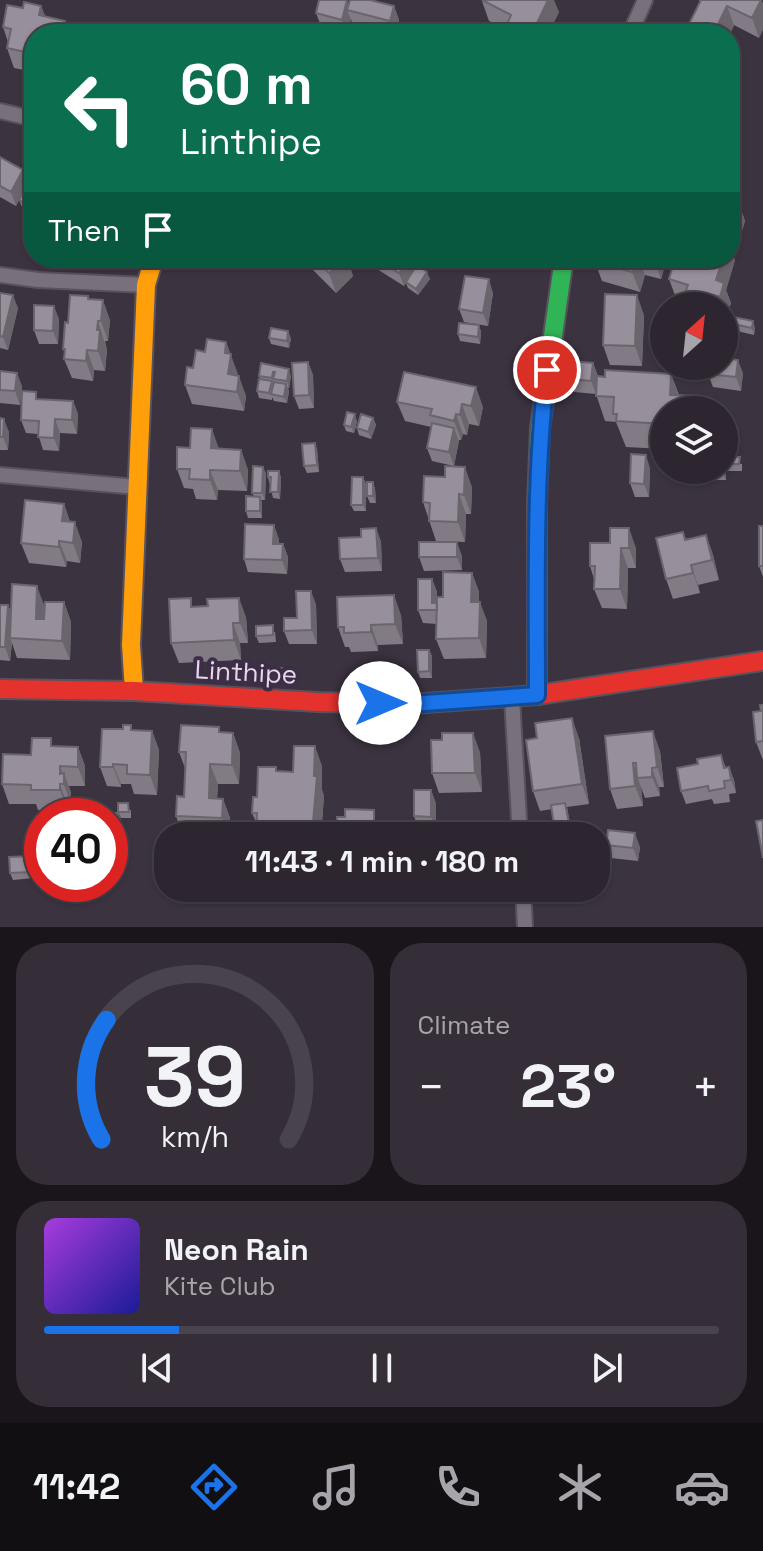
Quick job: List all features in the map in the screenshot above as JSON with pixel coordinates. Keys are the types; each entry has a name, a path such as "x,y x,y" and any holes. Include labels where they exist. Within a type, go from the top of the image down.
{"street":[{"path":"634,24 645,0"},
{"path":"0,111 24,117"},
{"path":"134,691 131,645 137,487 146,285 151,268"},
{"path":"537,695 540,428 562,268"},
{"path":"0,275 146,285"},
{"path":"0,475 137,487"},
{"name":"Linthipe","path":"0,689 134,691 411,704 537,695 763,661"},
{"path":"512,698 519,822"},
{"path":"524,902 525,927"}],"building":[{"path":"319,0 347,0 342,20 316,13"},
{"path":"350,0 370,0 394,6 390,21 347,10"},
{"path":"482,0 548,0 539,24 507,24 511,15"},
{"path":"701,0 761,0 752,18 727,6 718,24 689,24"},
{"path":"24,2 41,6 39,15 65,21 64,24 24,24 24,52 7,48 11,29 3,27 7,5 23,8"},
{"path":"0,157 23,170 11,192 0,186"},
{"path":"415,268 427,272 416,289 406,282"},
{"path":"672,268 720,268 716,280 724,283 721,292 693,292 686,290 688,285 669,279"},
{"path":"465,276 489,279 483,313 459,309"},
{"path":"0,293 13,295 3,337 0,336"},
{"path":"605,294 637,295 635,346 603,345"},
{"path":"70,295 103,300 97,330 100,330 98,351 87,350 86,361 64,359 65,322 68,323"},
{"path":"34,305 54,306 53,331 34,330"},
{"path":"738,318 753,321 752,328 738,325"},
{"path":"459,323 479,325 478,337 458,334"},
{"path":"271,328 288,331 287,341 269,338"},
{"path":"207,339 226,342 225,353 231,354 228,374 239,376 237,392 185,385 187,367 193,368 196,350 205,352"},
{"path":"571,361 593,363 591,381 569,379"},
{"path":"308,362 309,395 294,396 292,363"},
{"path":"261,363 289,369 287,381 273,379 275,372 272,378 259,376"},
{"path":"605,370 650,373 650,380 671,380 670,395 698,396 650,396 650,423 616,421 617,414 613,414 614,397 596,396 597,376 605,377"},
{"path":"0,371 17,373 15,391 0,390"},
{"path":"404,372 476,387 471,406 462,404 460,415 456,414 454,421 430,415 432,409 397,402"},
{"path":"259,379 272,381 269,393 257,391"},
{"path":"274,382 286,384 284,397 271,394"},
{"path":"22,391 36,392 36,399 73,401 72,420 55,419 54,438 38,437 39,421 21,420"},
{"path":"347,412 355,414 351,427 344,425"},
{"path":"361,414 373,418 368,432 357,428"},
{"path":"0,418 4,419 3,437 0,437"},
{"path":"432,423 454,428 449,452 427,448"},
{"path":"191,428 212,429 211,448 241,450 240,471 210,470 210,480 189,479 190,469 177,469 177,447 190,448"},
{"path":"315,443 317,465 304,466 302,444"},
{"path":"631,454 646,455 644,484 630,483"},
{"path":"253,466 263,467 262,493 252,493"},
{"path":"445,466 465,467 464,495 459,494 458,522 429,521 430,503 423,502 424,476 445,477"},
{"path":"268,471 279,471 278,492 270,492 271,477 268,477"},
{"path":"352,477 363,477 363,505 351,505"},
{"path":"367,482 373,482 373,496 367,496"},
{"path":"246,496 260,497 260,511 246,511"},
{"path":"25,500 64,504 62,521 75,522 73,543 59,541 59,547 21,543"},
{"path":"245,524 274,525 273,544 283,544 282,560 244,559"},
{"path":"759,526 763,526 763,566 759,566"},
{"path":"376,528 378,558 340,559 339,538 361,537 361,529"},
{"path":"610,528 629,528 629,548 621,548 620,589 594,589 595,566 590,566 590,543 610,543"},
{"path":"683,532 685,540 706,535 712,560 691,565 693,573 666,579 656,538"},
{"path":"419,542 457,542 457,557 419,557"},
{"path":"443,572 472,573 471,602 480,602 479,638 436,639 437,597 443,597"},
{"path":"418,579 432,579 432,603 437,603 437,610 418,610"},
{"path":"12,584 37,586 36,619 44,619 45,602 64,602 62,641 10,638"},
{"path":"296,591 311,591 312,630 284,631 284,618 297,618"},
{"path":"394,595 395,624 371,625 371,632 344,633 344,627 338,627 337,597"},
{"path":"191,598 191,607 208,606 207,599 239,598 240,623 233,623 234,640 171,643 169,599"},
{"path":"0,605 8,605 5,647 0,647"},
{"path":"273,625 273,635 256,636 256,626"},
{"path":"417,650 429,650 429,671 418,672"},
{"path":"274,667 282,668 281,675 273,674"},
{"path":"760,705 763,705 763,741 756,742 753,712 761,711"},
{"path":"572,718 582,784 533,791 526,740 537,738 535,723"},
{"path":"123,725 131,725 131,730 152,731 150,775 127,774 127,765 100,767 102,729 123,729"},
{"path":"181,725 219,727 219,732 233,733 232,765 210,764 209,798 223,799 222,818 176,816 177,796 184,797 186,752 179,752"},
{"path":"653,731 657,767 652,768 652,777 637,778 636,763 633,763 635,786 610,789 605,736"},
{"path":"442,733 473,733 475,773 432,773 431,740 442,740"},
{"path":"32,738 51,738 51,746 78,747 78,767 60,766 64,784 60,784 60,790 31,790 31,785 2,784 3,754 31,755"},
{"path":"294,746 315,746 314,776 317,776 313,822 257,822 257,813 252,813 253,797 257,797 258,767 276,767 276,771 293,772"},
{"path":"721,755 724,768 729,767 731,780 724,781 725,788 709,791 708,786 681,791 677,768 698,764 697,759"},
{"path":"414,790 431,790 431,817 414,816"},
{"path":"565,803 569,822 554,822 551,805"},
{"path":"345,809 374,810 374,821 383,822 337,822 337,817 345,817"},
{"path":"763,820 763,858 756,821"},
{"path":"610,830 635,833 633,848 610,845"},
{"path":"24,856 24,872 10,873 9,857"}],"traffic: fast":[{"path":"537,695 540,428 563,268"}],"traffic: slow":[{"path":"134,691 131,645 146,285 151,268"}],"traffic: jam":[{"path":"0,689 134,691 411,704 537,695 763,661"}],"route":[{"path":"380,703 411,704 537,695 537,503 540,428 547,370"}]}
